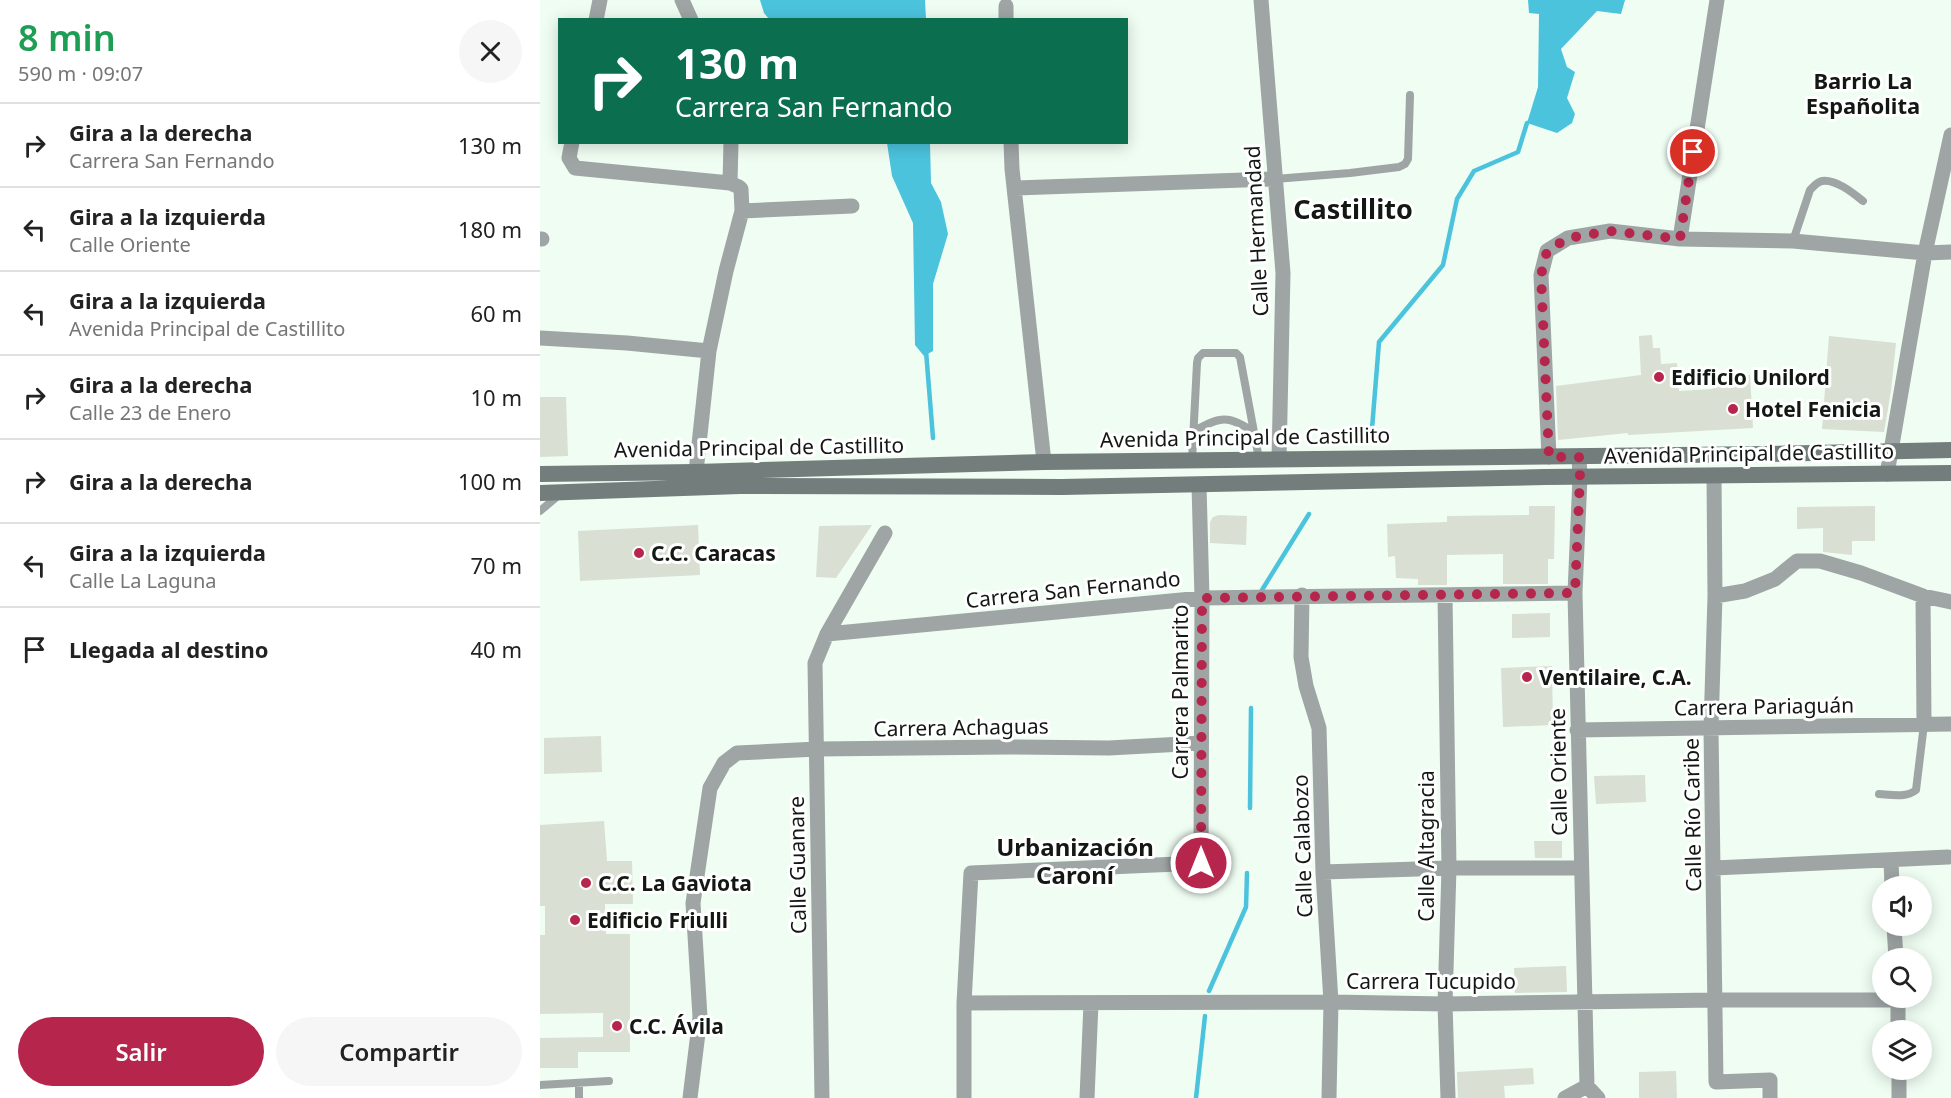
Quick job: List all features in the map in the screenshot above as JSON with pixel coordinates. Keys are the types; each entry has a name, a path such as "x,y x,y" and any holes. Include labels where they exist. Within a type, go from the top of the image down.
{"main road":[{"name":"Avenida Principal de Castillito","path":"540,474 1044,462 1579,457 1951,450"},
{"name":"Avenida Principal de Castillito","path":"540,493 740,486 1062,487 1580,477 1951,473"}],"street":[{"path":"596,18 600,0"},
{"path":"682,0 691,18"},
{"name":"Calle Hermandad","path":"1261,0 1283,273 1280,459"},
{"path":"1680,239 1717,0"},
{"path":"1887,474 1925,253 1951,135"},
{"path":"572,144 569,158 575,168 730,183 741,189 742,211 726,271 709,351 696,472"},
{"path":"730,183 731,144"},
{"path":"1011,144 1044,462"},
{"path":"1015,188 1275,178"},
{"path":"742,211 852,206"},
{"path":"1549,457 1541,275 1547,251 1568,238 1610,231 1680,239 1793,241 1925,253 1951,252"},
{"path":"540,338 709,351"},
{"name":"Calle Oriente","path":"1579,457 1575,593 1587,1086"},
{"name":"Calle Río Caribe","path":"1714,476 1715,596 1711,728 1716,1082 1770,1080 1770,1098"},
{"name":"Carrera Palmarito","path":"964,1003 971,873 1201,863 1202,598 1199,485"},
{"name":"Calle Guanare","path":"822,1098 815,663 827,634 885,533"},
{"path":"1715,596 1745,591 1775,579 1797,561 1820,561 1861,573 1923,596 1951,602"},
{"name":"Carrera San Fernando","path":"827,634 1202,598 1575,593"},
{"name":"Calle Calabozo","path":"1302,595 1301,657 1306,686 1319,728 1323,872 1331,1002 1329,1098"},
{"name":"Calle Altagracia","path":"1445,595 1449,868 1445,1004 1448,1098"},
{"path":"1923,596 1924,724"},
{"name":"Carrera Pariaguán","path":"1577,730 1951,724"},
{"name":"Carrera Achaguas","path":"690,1098 700,1017 693,903 710,788 724,763 737,753 817,749 1108,748 1202,743"},
{"path":"1714,868 1948,857"},
{"path":"1891,861 1892,876"},
{"path":"1323,872 1449,868 1581,868"},
{"name":"Carrera Tucupido","path":"964,1003 1445,1004 1872,999"},
{"path":"964,1003 964,1098"},
{"path":"1087,1098 1091,1003"},
{"path":"1899,1080 1899,1098"},
{"path":"1565,1098 1587,1086 1598,1098"}],"lane":[{"path":"1275,178 1350,173 1399,167 1405,164 1408,159 1410,95"},
{"path":"1793,241 1810,190 1816,184 1822,181 1839,185 1863,201"},
{"path":"1192,460 1198,358 1203,353 1236,353 1240,357 1258,459"},
{"path":"1194,431 1223,418 1238,421 1254,432"},
{"path":"540,512 562,492"},
{"path":"1879,794 1911,795 1916,790 1924,724"},
{"path":"540,1085 609,1081"},
{"path":"579,1083 579,1098"}],"water":[{"path":"760,0 925,0 926,18 768,18"},
{"path":"1528,0 1625,0 1621,14 1597,11 1561,49 1567,67 1575,72 1567,98 1575,114 1572,123 1557,133 1527,123 1538,87 1539,14 1529,13"},
{"path":"887,144 930,144 931,183 941,202 948,234 933,284 933,351 924,356 915,345 913,223 892,176"}],"building":[{"path":"1652,335 1653,348 1660,348 1661,364 1677,363 1679,391 1713,389 1712,377 1750,375 1753,428 1628,435 1628,433 1558,440 1556,386 1641,375 1639,336"},
{"path":"1829,336 1896,343 1884,432 1822,429"},
{"path":"540,397 566,397 568,456 540,457"},
{"path":"1529,506 1555,506 1554,559 1548,559 1548,584 1503,584 1503,554 1447,555 1447,585 1418,585 1418,579 1396,578 1395,556 1388,557 1387,524 1447,522 1447,516 1529,515"},
{"path":"1875,506 1875,541 1852,541 1852,555 1823,552 1823,528 1797,529 1797,507"},
{"path":"1219,515 1247,516 1246,545 1210,543 1210,522 1213,517"},
{"name":"C.C. Caracas","path":"698,525 700,575 580,581 578,531"},
{"path":"872,525 836,578 816,577 819,526"},
{"path":"1550,613 1550,637 1512,638 1512,614"},
{"path":"1552,666 1553,725 1503,727 1501,668"},
{"path":"601,736 602,772 544,774 544,738"},
{"path":"1645,775 1646,802 1596,804 1594,776"},
{"path":"604,821 607,861 632,861 633,904 605,904 606,934 630,934 630,1052 578,1052 578,1068 540,1068 540,1038 603,1037 603,1013 540,1014 540,935 545,935 545,906 540,906 540,825"},
{"path":"1534,841 1562,841 1562,858 1535,858"},
{"path":"1566,966 1567,992 1515,993 1514,968"},
{"path":"1533,1068 1534,1084 1504,1086 1505,1098 1458,1098 1457,1072"},
{"path":"1676,1071 1677,1098 1639,1098 1639,1072"}],"waterway":[{"path":"1371,441 1379,342 1443,265 1457,199 1474,171 1518,152 1527,123"},
{"path":"926,351 933,438"},
{"path":"1262,590 1309,514"},
{"path":"1250,808 1251,708"},
{"path":"1209,991 1246,907 1247,873"},
{"path":"1196,1098 1205,1016"}],"place":[{"name":"Edificio Unilord","path":"1659,377"},
{"name":"Hotel Fenicia","path":"1733,409"},
{"name":"C.C. Caracas","path":"639,553"},
{"name":"Ventilaire, C.A.","path":"1527,677"},
{"name":"C.C. La Gaviota","path":"586,883"},
{"name":"Edificio Friulli","path":"575,920"},
{"name":"C.C. Ávila","path":"617,1026"}],"district":[{"name":"Barrio La Españolita","path":"1863,92"},
{"name":"Castillito","path":"1353,208"},
{"name":"Urbanización Caroní","path":"1075,860"}],"route":[{"path":"1201,863 1202,598 1575,593 1579,457 1549,457 1541,275 1547,251 1568,238 1610,231 1680,239 1693,152"}]}
